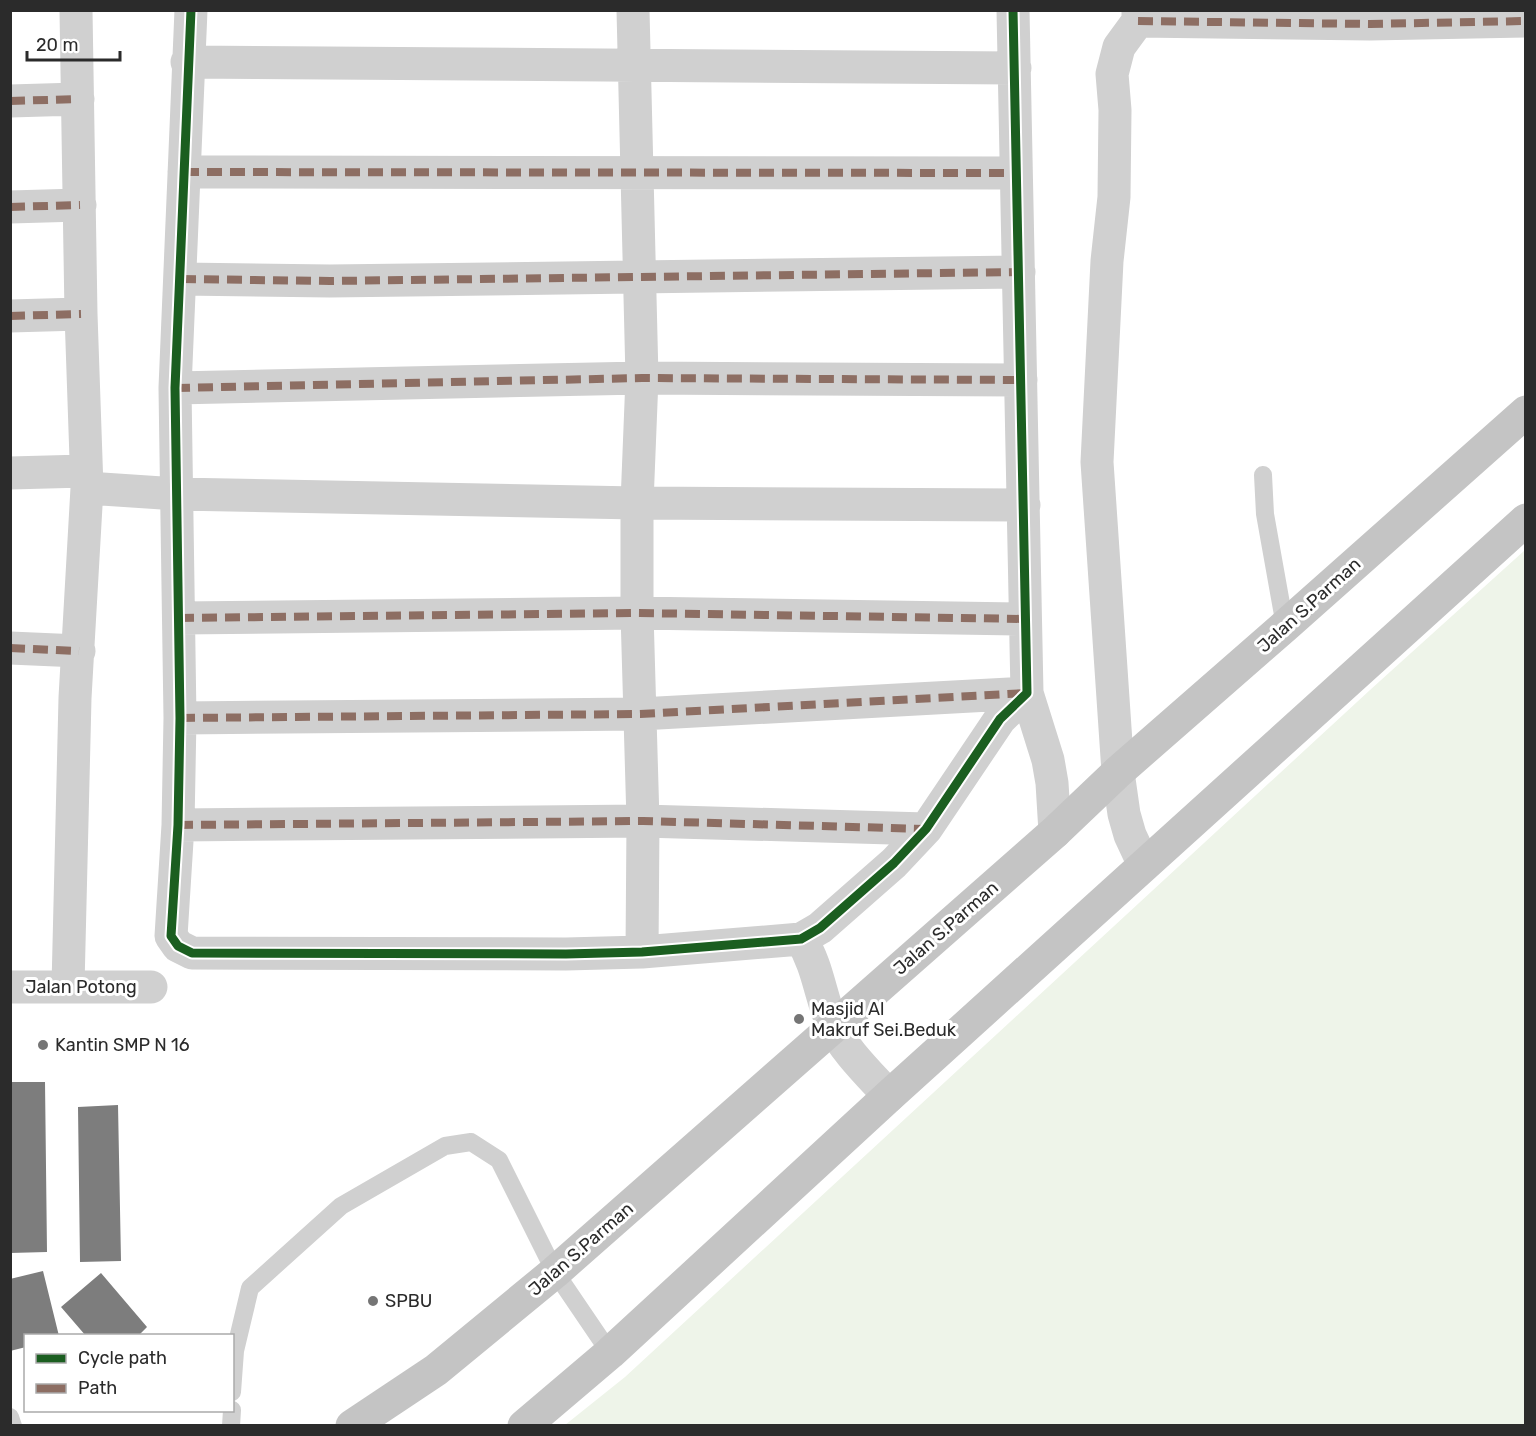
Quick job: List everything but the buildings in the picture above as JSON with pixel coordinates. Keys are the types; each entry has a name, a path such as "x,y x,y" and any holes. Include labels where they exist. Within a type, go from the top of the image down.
{"main road":[{"name":"Jalan S.Parman","path":"352,1425 436,1370 555,1272 847,1045 1055,832 1118,772 1526,412"},
{"path":"524,1425 603,1342 889,1096 1526,520"}],"street":[{"path":"68,986 75,698 86,479 76,10"},
{"path":"191,10 175,388 180,718 178,825 171,936 178,946 192,953 566,954 642,952 801,939 820,928 894,863 926,828 1000,719 1027,693"},
{"path":"633,10 642,378 637,502 637,613 643,821 642,952"},
{"path":"1013,10 1027,693 1048,760 1055,832"},
{"path":"1144,865 1130,835 1124,814 1118,772 1097,462 1107,261 1114,197 1115,110 1112,74 1119,47 1138,16 1370,24 1526,21"},
{"path":"188,62 1015,68"},
{"path":"10,101 78,99"},
{"path":"184,172 1016,173"},
{"path":"10,207 80,205"},
{"path":"181,279 342,281 1019,272"},
{"path":"10,316 81,314"},
{"path":"175,388 642,378 1021,380"},
{"path":"10,473 86,479 177,494 637,502 1024,505"},
{"path":"179,618 637,613 1025,619"},
{"path":"10,648 79,651"},
{"path":"180,718 640,714 1027,693"},
{"path":"178,825 643,821 926,828"},
{"path":"801,939 811,956 847,1045 889,1096"},
{"name":"Jalan Potong","path":"10,987 151,987"}],"lane":[{"path":"1263,475 1265,514 1286,626"},
{"path":"234,1365 235,1351 250,1288 341,1206 445,1146 471,1142 498,1160 555,1272 603,1342"},
{"path":"10,1417 13,1425"}],"shaded area":[{"path":"1525,550 1525,1425 565,1425 625,1377"}],"marked path":[{"path":"1138,21 1370,24 1526,21"},
{"path":"10,101 78,99"},
{"path":"184,172 1016,173"},
{"path":"10,207 80,205"},
{"path":"181,279 330,281 1019,272"},
{"path":"10,316 81,314"},
{"path":"175,388 642,378 1021,380"},
{"path":"179,618 637,613 1025,619"},
{"path":"10,648 79,651"},
{"path":"180,718 640,714 1027,693"},
{"path":"178,825 643,821 926,829"}],"cycle path":[{"path":"191,10 175,388 180,718 178,825 171,936 178,946 192,953 566,954 642,952 801,939 820,928 894,863 926,829 1000,719 1027,693 1013,10"}],"place":[{"name":"Masjid Al Makruf Sei.Beduk","path":"799,1019"},
{"name":"Kantin SMP N 16","path":"43,1045"},
{"name":"SPBU","path":"373,1301"}]}
